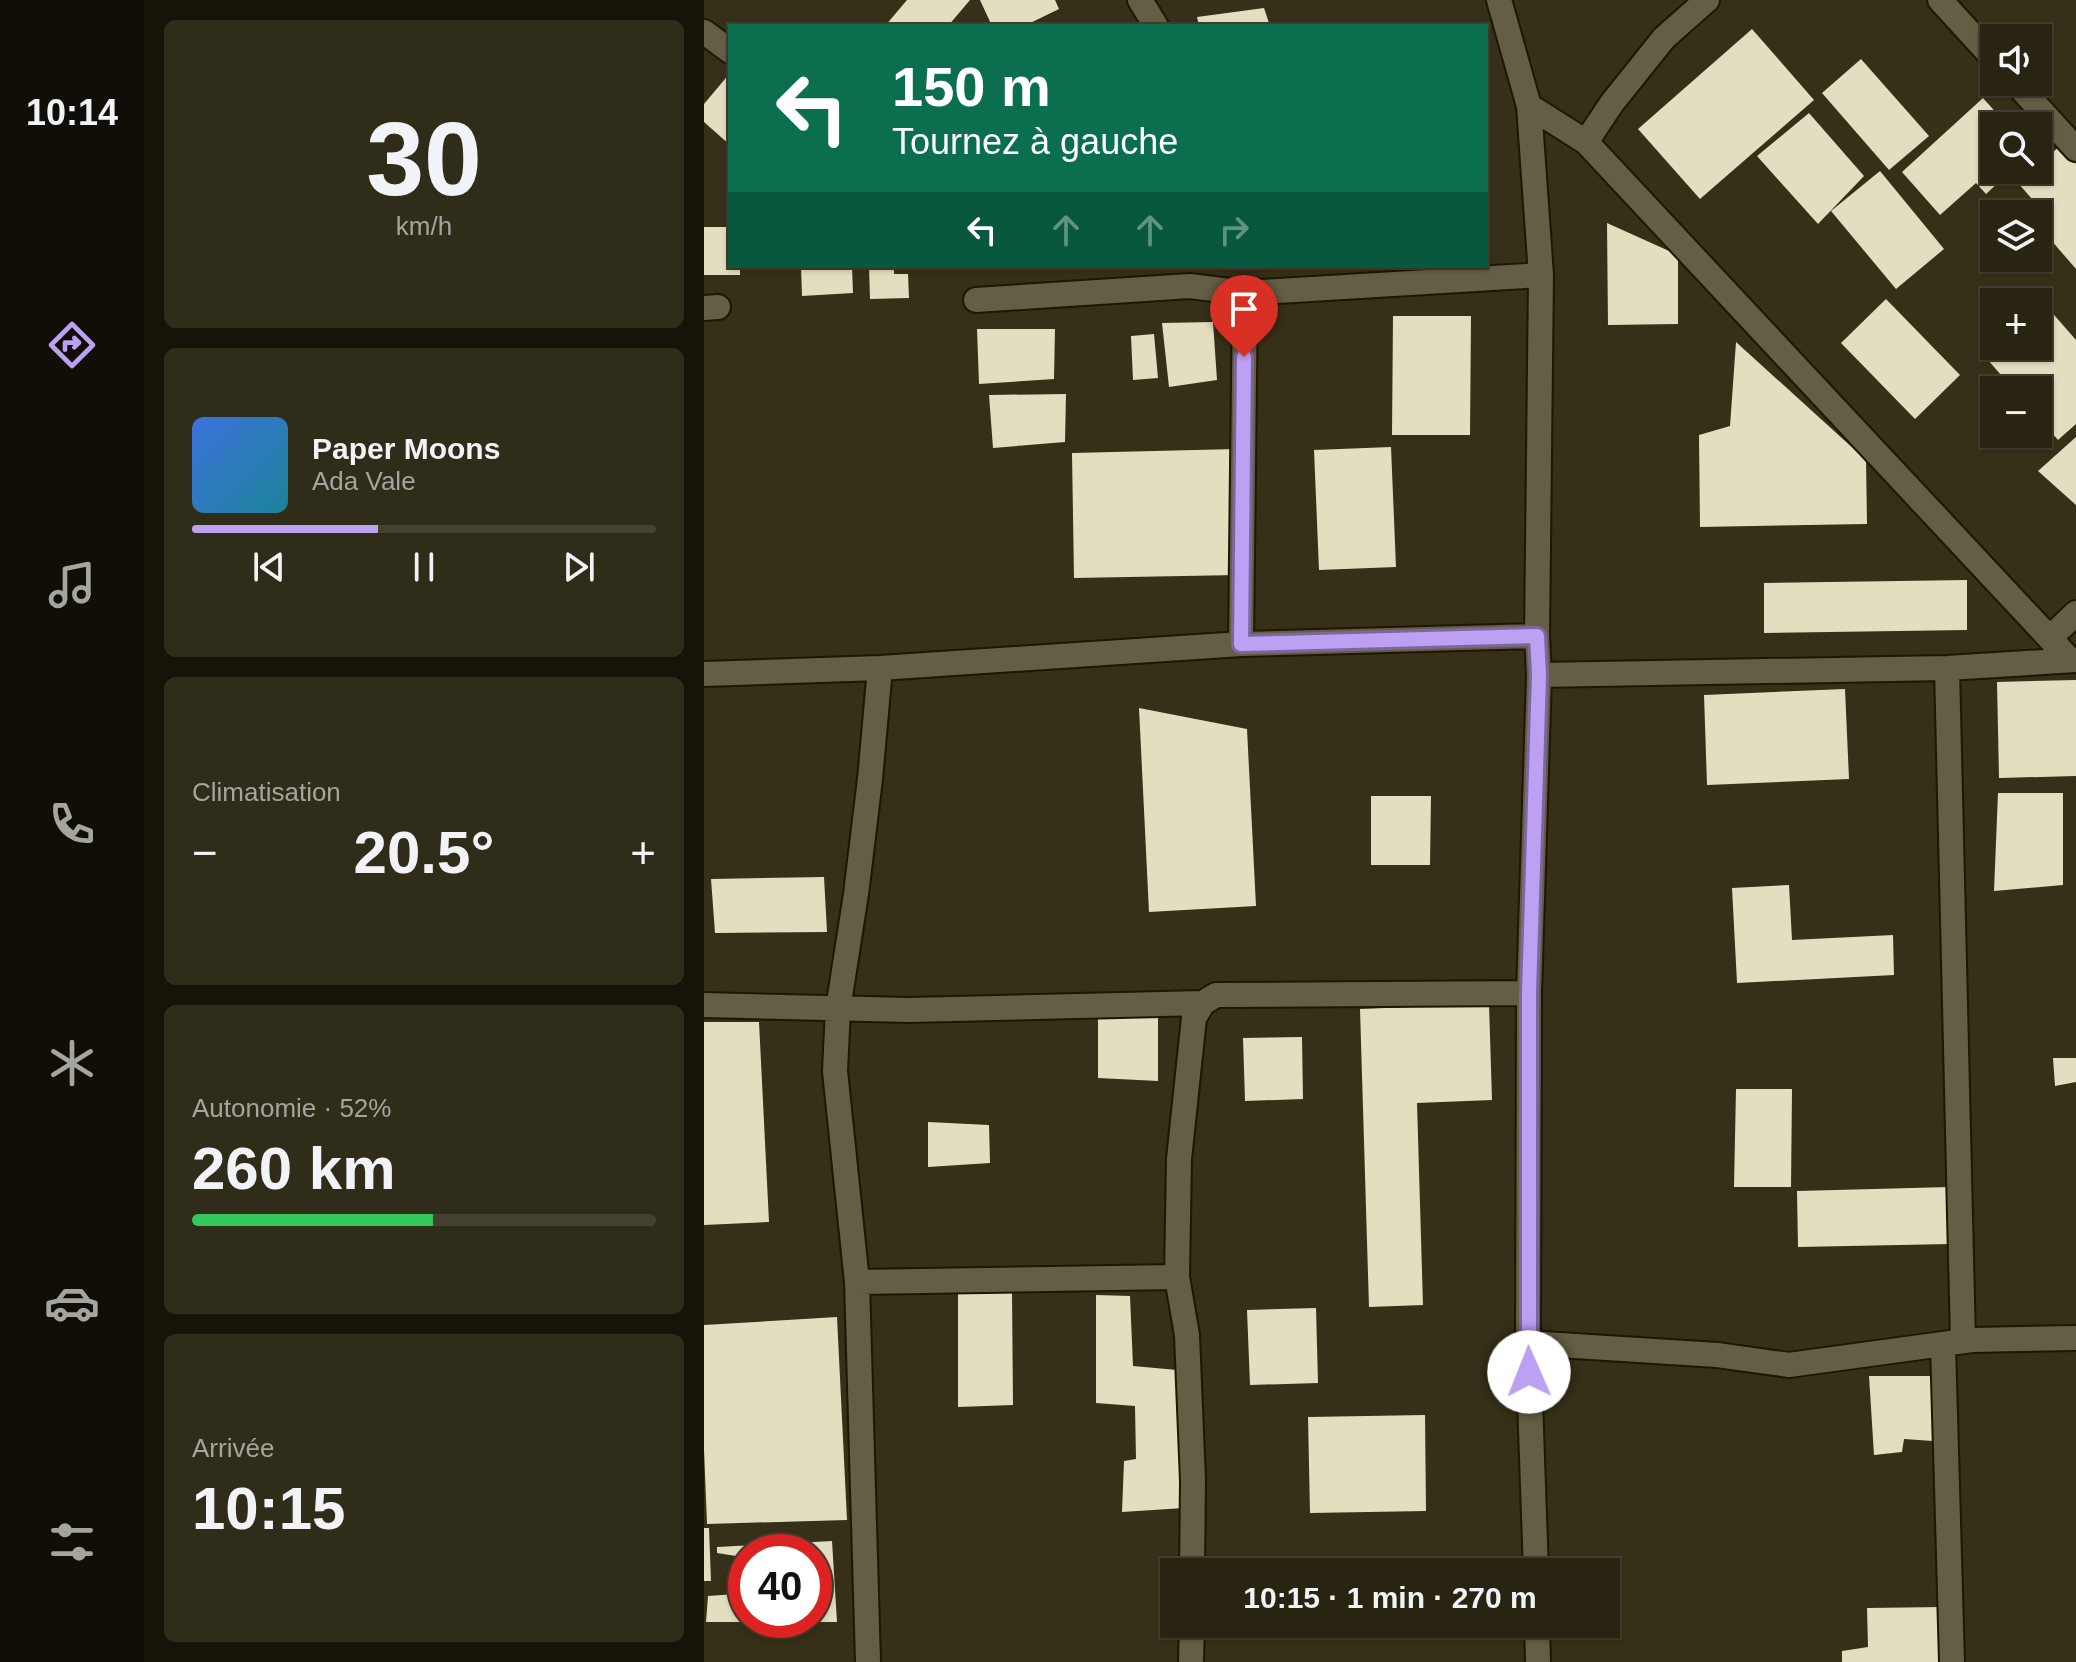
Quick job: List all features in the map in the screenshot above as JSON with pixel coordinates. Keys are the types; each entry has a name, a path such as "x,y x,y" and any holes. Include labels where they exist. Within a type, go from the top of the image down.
{"street":[{"path":"1140,0 1155,24"},
{"path":"1499,0 1529,106 1541,275 1539,675 1529,993 1528,1343 1536,1558"},
{"path":"1586,142 1612,103 1664,38 1707,0"},
{"path":"1940,0 1980,44"},
{"path":"704,32 728,50"},
{"path":"2028,96 2076,149"},
{"path":"1529,106 1586,142 2073,660"},
{"path":"976,300 1190,276 1245,293 1541,275"},
{"path":"1241,644 1245,293"},
{"path":"2050,638 2076,613"},
{"path":"704,674 880,668 1241,644 1537,636"},
{"path":"1539,675 1947,668 2073,660"},
{"path":"868,1662 857,1282 835,1071 838,1009 858,880 880,668"},
{"path":"1947,668 1953,1343 1952,1662"},
{"path":"1192,1558 1193,1481 1187,1335 1177,1277 1179,1159 1194,1018 1203,1003 1216,995 1529,993"},
{"path":"704,1005 909,1010 1203,1003"},
{"path":"857,1282 1177,1277"},
{"path":"1528,1343 1717,1355 1789,1365 1953,1343 2076,1338"},
{"path":"1191,1662 1192,1638"},
{"path":"1537,1638 1538,1662"}],"building":[{"path":"907,0 970,0 950,24 887,24"},
{"path":"980,0 1055,0 1059,9 1028,24 991,24"},
{"path":"1264,8 1269,24 1199,24 1197,17"},
{"path":"1752,29 1814,100 1700,199 1638,129"},
{"path":"1861,59 1929,136 1889,170 1822,93"},
{"path":"728,75 728,143 704,122 704,104"},
{"path":"1983,98 1996,112 1980,112 1980,184 1997,184 1986,194 1976,183 1940,215 1902,172"},
{"path":"1809,113 1864,176 1818,224 1757,156"},
{"path":"2060,146 2076,164 2076,269 2052,241 2052,200 2033,200 2019,184 2052,184 2052,153"},
{"path":"1880,171 1944,249 1896,289 1831,211"},
{"path":"1607,223 1678,255 1678,324 1608,325"},
{"path":"704,227 728,227 728,268 740,268 740,275 704,275"},
{"path":"801,268 852,268 853,293 802,296"},
{"path":"869,268 894,268 894,274 908,274 909,298 870,299"},
{"path":"1886,299 1960,375 1915,419 1841,343"},
{"path":"2052,313 2076,340 2076,424 2058,440 2052,433 2052,376 2002,376 1988,360 2052,360"},
{"path":"1393,316 1471,316 1470,435 1392,435"},
{"path":"1213,322 1217,380 1169,387 1162,323"},
{"path":"977,329 1055,329 1054,379 979,384"},
{"path":"1154,334 1158,378 1133,380 1131,336"},
{"path":"1736,342 1866,460 1867,524 1700,527 1699,435 1730,426"},
{"path":"1066,394 1065,442 993,448 989,395"},
{"path":"2076,437 2076,505 2038,471"},
{"path":"1391,447 1396,567 1319,570 1314,450"},
{"path":"1236,449 1238,575 1074,578 1072,453"},
{"path":"1967,580 1967,630 1764,633 1764,583"},
{"path":"2076,680 2076,776 1999,778 1997,682"},
{"path":"1845,689 1849,779 1707,785 1704,695"},
{"path":"1139,708 1247,729 1256,906 1149,912"},
{"path":"1998,793 2063,793 2063,885 1994,891"},
{"path":"1371,796 1431,796 1430,865 1371,865"},
{"path":"824,877 827,932 715,933 711,879"},
{"path":"1789,885 1792,940 1893,935 1894,975 1737,983 1732,888"},
{"path":"1489,1004 1492,1100 1417,1103 1423,1305 1369,1307 1360,1009"},
{"path":"1158,1014 1158,1081 1098,1078 1098,1016"},
{"path":"704,1022 759,1022 769,1222 704,1225"},
{"path":"1302,1037 1303,1099 1245,1101 1243,1038"},
{"path":"2053,1058 2076,1058 2076,1082 2055,1086"},
{"path":"1736,1089 1792,1089 1791,1187 1734,1187"},
{"path":"928,1122 989,1125 990,1163 928,1167"},
{"path":"1949,1187 1950,1244 1798,1247 1797,1191"},
{"path":"1012,1292 1013,1405 958,1407 958,1294"},
{"path":"1096,1295 1130,1296 1133,1366 1177,1370 1184,1508 1122,1512 1124,1461 1136,1459 1135,1406 1096,1403"},
{"path":"1316,1308 1318,1383 1250,1385 1247,1310"},
{"path":"837,1317 847,1520 707,1524 704,1325"},
{"path":"1869,1376 1934,1376 1933,1441 1904,1439 1902,1452 1874,1455"},
{"path":"1425,1415 1426,1511 1310,1513 1308,1417"},
{"path":"704,1528 709,1528 711,1581 704,1581"},
{"path":"832,1541 837,1622 832,1622"},
{"path":"728,1546 728,1555 717,1553 717,1547"},
{"path":"728,1595 728,1622 706,1622 708,1596"},
{"path":"1943,1607 1944,1662 1842,1662 1842,1651 1868,1647 1867,1608"}],"route":[{"path":"1244,357 1241,644 1537,636 1539,675 1529,993 1529,1372"}]}
